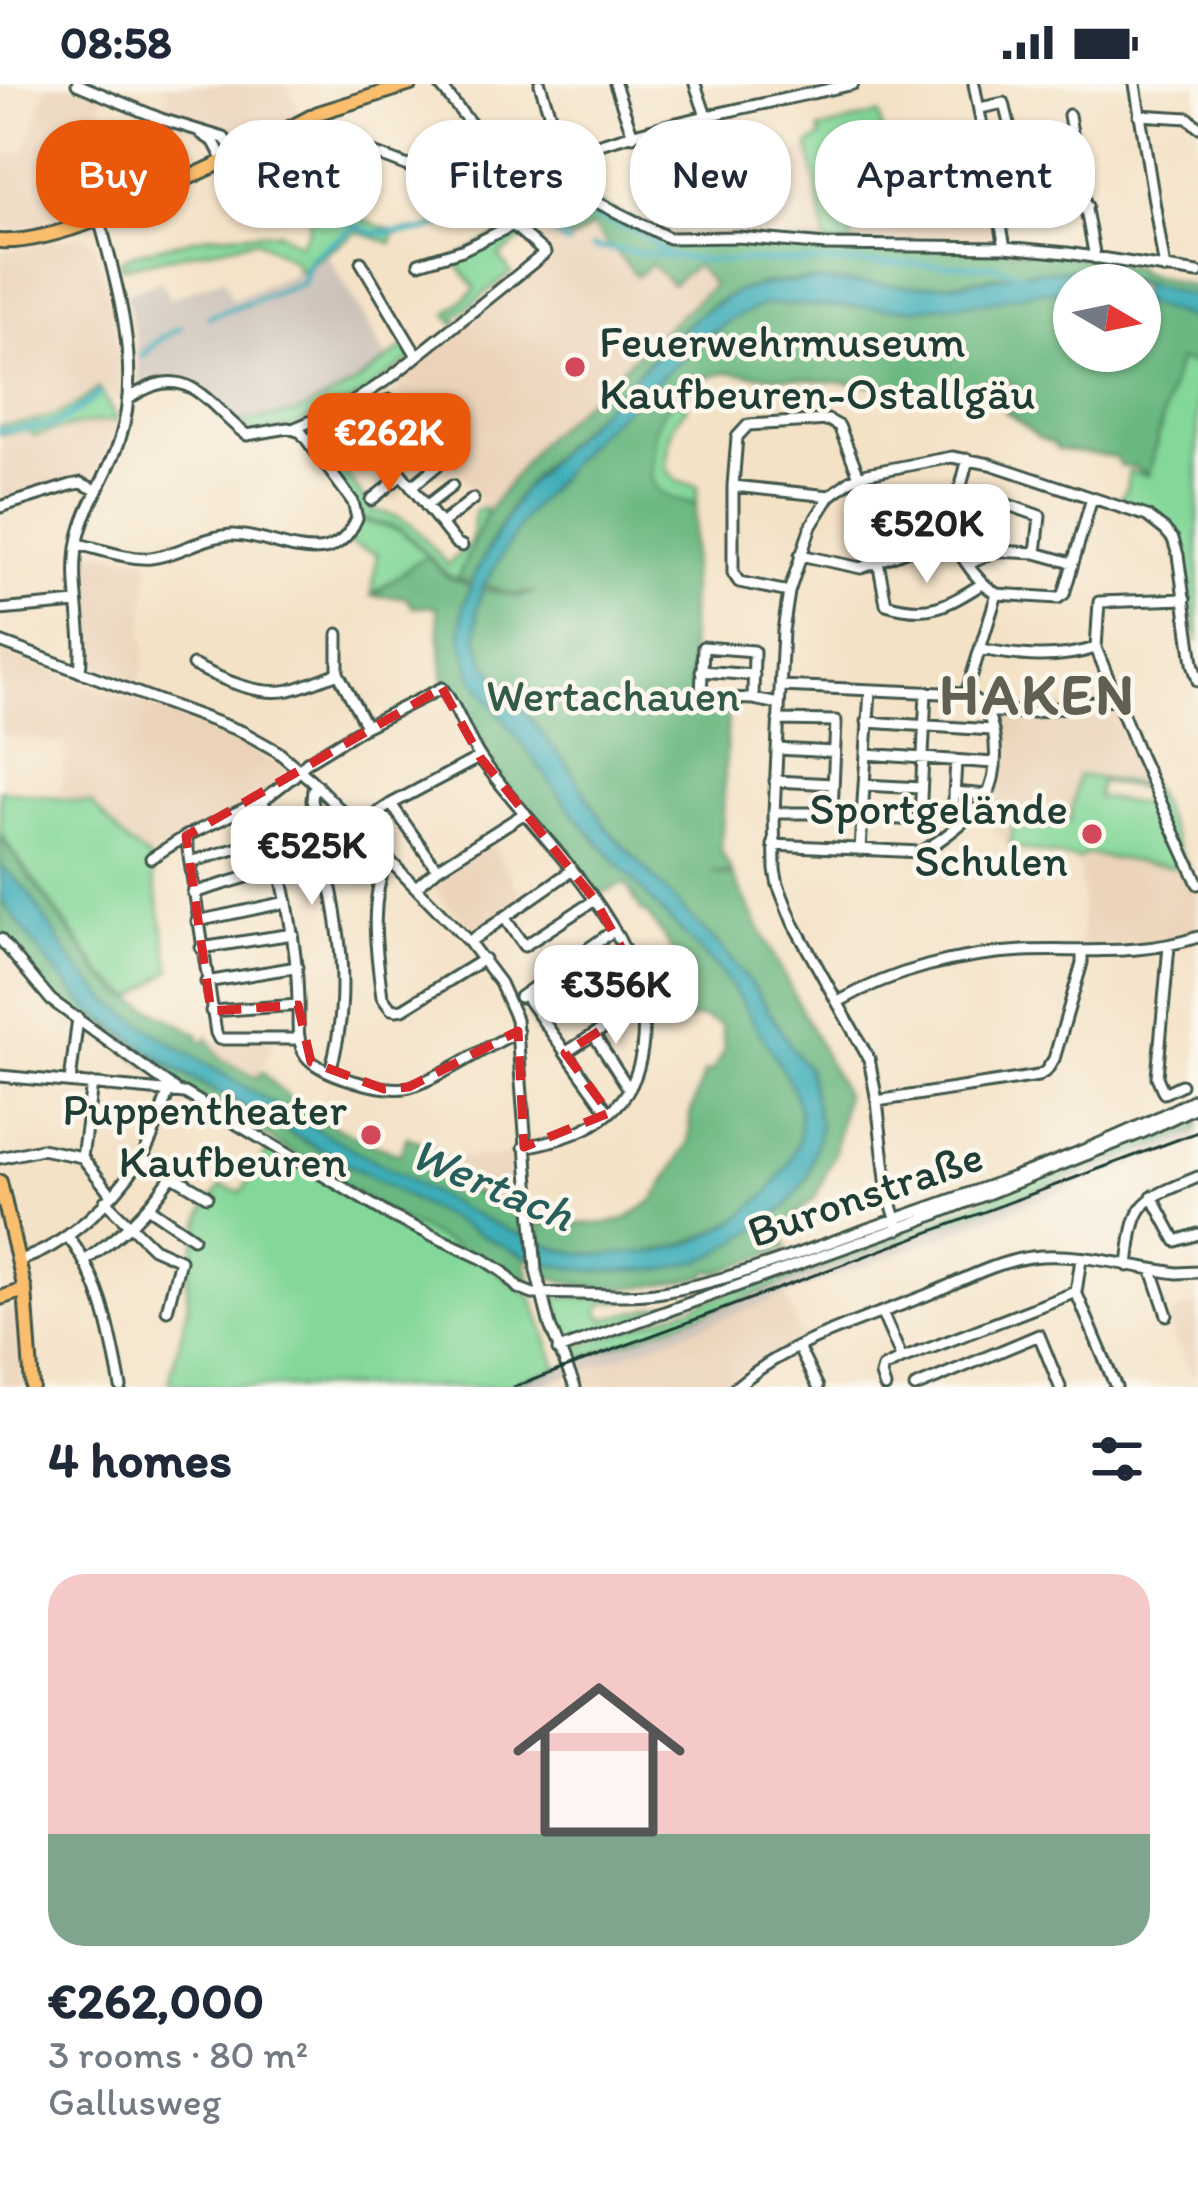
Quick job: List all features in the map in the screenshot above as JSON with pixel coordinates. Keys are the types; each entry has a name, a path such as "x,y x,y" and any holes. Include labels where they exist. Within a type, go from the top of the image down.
{"main road":[{"path":"305,120 411,84"},
{"path":"0,241 75,228"},
{"path":"0,1182 25,1290 32,1387"},
{"path":"0,1298 25,1290"}],"street":[{"path":"77,84 214,135"},
{"path":"439,84 470,120"},
{"path":"540,84 552,120"},
{"path":"615,84 630,127"},
{"path":"695,84 706,116"},
{"path":"691,120 801,90 853,84"},
{"path":"974,84 982,120"},
{"path":"1135,84 1165,269"},
{"path":"980,108 1004,103 1008,120"},
{"path":"1069,115 1070,120"},
{"path":"1139,115 1187,118 1198,127"},
{"path":"192,129 214,142"},
{"path":"606,207 669,238 1005,247 1198,273"},
{"path":"80,672 78,544 83,520 121,437 129,399 124,329 101,228"},
{"path":"419,263 462,250 507,228"},
{"path":"129,399 175,381 195,389 247,435 293,429 347,406 545,253 516,228"},
{"path":"1002,228 1005,247"},
{"path":"1090,228 1095,258"},
{"path":"361,262 417,356"},
{"path":"360,422 388,400"},
{"path":"347,406 462,546"},
{"path":"373,439 404,413"},
{"path":"789,592 735,579 733,573 737,436 748,425 835,422 860,476"},
{"path":"78,544 146,558 216,536 253,537 297,550 338,542 357,518 353,502 301,432 293,429"},
{"path":"391,462 423,437"},
{"path":"898,1224 887,1188 869,1060 784,903 775,870 784,625 789,592 811,526 830,496 860,476 937,458 968,459 1147,516 1173,539 1178,555 1198,681"},
{"path":"948,535 968,459"},
{"path":"411,487 442,461"},
{"path":"371,500 402,475"},
{"path":"0,507 81,483 96,490"},
{"path":"426,506 452,485"},
{"path":"733,486 830,496"},
{"path":"948,535 982,584 997,595 1062,597 1092,498"},
{"path":"441,524 473,499"},
{"path":"956,508 992,516 1000,502 1040,516 1036,553"},
{"path":"800,555 855,569 948,535"},
{"path":"968,565 994,551 1036,553 1072,562"},
{"path":"878,562 886,604 901,608 942,608 982,584"},
{"path":"966,694 997,595"},
{"path":"1185,599 1099,602 1096,648 1198,884"},
{"path":"0,610 76,602"},
{"path":"338,634 338,673 366,726"},
{"path":"0,642 270,746 317,785 484,959 510,1004 518,1032 536,1271 558,1350 575,1387"},
{"path":"753,699 754,651 703,647 701,697 779,704"},
{"path":"981,649 1039,658 1096,648"},
{"path":"193,665 236,684 272,691 338,673"},
{"path":"701,671 754,675"},
{"path":"773,845 920,852 974,811 987,795 994,763 986,712 966,694 780,686"},
{"path":"151,858 263,800 307,762 366,726 439,688 445,690 480,757 595,900 632,967 643,1004 644,1039 629,1089 598,1123 569,1137 524,1147"},
{"path":"860,850 870,690"},
{"path":"862,817 920,820 926,692"},
{"path":"986,712 1035,712 1117,698"},
{"path":"774,813 832,813 836,721 778,720"},
{"path":"867,722 992,730"},
{"path":"777,749 834,752"},
{"path":"866,754 994,763"},
{"path":"358,826 480,757"},
{"path":"953,815 956,760"},
{"path":"776,781 832,784"},
{"path":"317,785 312,800 338,922 344,990 342,1023 330,1071"},
{"path":"864,785 921,788"},
{"path":"954,792 987,795"},
{"path":"263,800 293,934 299,1039 311,1062 384,1089 410,1087 518,1032"},
{"path":"391,804 437,869"},
{"path":"416,886 525,813"},
{"path":"186,836 206,982 219,1039 299,1039"},
{"path":"190,862 273,838"},
{"path":"388,856 374,917 386,1005 404,1009 484,959"},
{"path":"193,893 281,867"},
{"path":"469,942 571,871"},
{"path":"504,917 524,946 595,900"},
{"path":"197,920 286,902"},
{"path":"510,1004 613,931"},
{"path":"201,948 293,934"},
{"path":"838,1002 902,973 942,962 1027,951 1169,946 1198,937"},
{"path":"0,939 51,1000 173,1091"},
{"path":"1169,946 1157,1077 1164,1093 1181,1085"},
{"path":"878,1101 1046,1071 1054,1059 1082,951"},
{"path":"206,982 297,967"},
{"path":"550,974 570,1006 632,967"},
{"path":"524,994 609,1113"},
{"path":"565,1053 643,1004"},
{"path":"211,1011 298,1005"},
{"path":"70,1082 78,1018"},
{"path":"593,1034 629,1089"},
{"path":"0,1076 173,1091 207,1104 391,1216 483,1259 524,1292 541,1294"},
{"path":"92,1084 82,1157 130,1227 153,1248 180,1260 167,1310"},
{"path":"20,1260 68,1237 108,1198 142,1158 173,1091"},
{"name":"Buronstraße","path":"558,1350 1144,1132 1198,1102"},
{"path":"0,1158 41,1149 82,1157"},
{"path":"142,1158 207,1196"},
{"path":"86,1261 149,1208 172,1175"},
{"path":"1128,1266 1141,1205 1198,1178"},
{"path":"1152,1196 1176,1241 1198,1234"},
{"path":"149,1208 193,1238"},
{"name":"Buronstraße","path":"541,1294 667,1292 898,1224"},
{"path":"68,1237 86,1261 110,1330 121,1387"},
{"path":"740,1385 779,1356 1016,1260 1049,1256 1198,1272"},
{"path":"1081,1259 1076,1292 1116,1387"},
{"path":"1152,1270 1167,1315"},
{"path":"885,1387 880,1375 883,1368 902,1358 1076,1292"},
{"path":"1034,1310 1058,1383"},
{"path":"882,1313 902,1358"},
{"path":"915,1387 1039,1335"},
{"path":"798,1348 818,1387"}],"highlighted area":[{"path":"442,688 480,757 595,900 632,967 643,1003 565,1053 609,1113 524,1147 518,1031 409,1087 384,1089 311,1062 298,1005 211,1011 186,836"}],"shaded area":[{"path":"48,84 74,84 104,96 97,120 36,120 36,228 5,228 0,153 24,154"},
{"path":"154,84 288,84 300,116 292,120 214,120 214,140 190,129 190,120 158,116 169,90"},
{"path":"809,145 815,228 823,228 826,243 751,234 752,228 791,228 791,156"},
{"path":"593,228 637,275 651,264 696,265 713,285 539,443 488,511 390,380 548,254 541,246 558,230 572,240"},
{"path":"851,228 999,228 1002,244 852,242"},
{"path":"85,235 94,244 112,312 120,403 100,385 56,415 0,423 0,255 4,250"},
{"path":"326,252 388,360 373,372 297,413 234,423 185,382 140,387 126,293 162,281 169,299 224,278 232,299 300,270"},
{"path":"117,420 91,485 75,477 9,497 9,503 0,505 0,434"},
{"path":"85,548 149,559 143,631 146,653 139,682 90,661 82,602"},
{"path":"0,649 241,742 293,775 263,799 151,856 91,800 60,796 67,744 0,735"},
{"path":"1115,700 1149,783 1077,772 1068,821 1015,816 1010,847 981,817 994,795 1002,759 998,712"},
{"path":"488,838 525,901 477,935 425,880"},
{"path":"1086,854 1188,869 1198,890 1198,935 1169,944 1081,949 1078,860"},
{"path":"275,1039 257,1079 220,1058 213,1048 220,1040"},
{"path":"1198,1129 1198,1140 786,1295 537,1387 504,1387"},
{"path":"431,1154 516,1155 521,1215 429,1171"},
{"path":"786,1295 803,1341 743,1371 729,1387 584,1387 576,1372"},
{"path":"1198,1303 1198,1372 1192,1375 1168,1316"},
{"path":"11,1308 16,1314 24,1387 0,1387 0,1310"}],"green space":[{"path":"815,141 815,180 809,145"},
{"path":"606,207 630,219 630,228 647,228 669,239 1005,250 1120,264 1053,264 1053,271 929,285 779,282 738,291 687,324 540,468 506,515 471,582 457,579 488,511 539,443 713,285 696,265 672,284 651,264 637,276 594,228 606,228"},
{"path":"382,227 395,231 392,243 357,232 299,271 293,261 256,240 122,267 120,261 211,235 280,232 299,244 309,229"},
{"path":"511,228 525,237 499,256 511,273 455,317 455,324 447,314 476,289 453,259"},
{"path":"556,228 589,228 572,240"},
{"path":"823,228 851,228 852,242 826,243"},
{"path":"1161,278 1198,288 1198,297 1161,288"},
{"name":"Wertachauen","path":"1053,291 1053,372 1161,372 1161,309 1198,321 1198,365 1178,360 1148,474 1120,466 1116,457 1057,449 1005,411 1001,405 1016,390 1004,381 994,394 981,395 726,372 698,379 661,414 651,478 658,491 696,504 690,606 694,708 728,711 721,851 732,873 712,873 733,876 845,1095 835,1153 815,1198 794,1216 784,1236 787,1249 706,1272 706,1276 645,1286 585,1286 545,1276 542,1262 593,1271 670,1269 808,1177 820,1127 808,1068 754,988 607,828 568,766 486,663 477,636 482,589 519,597 535,592 511,594 483,585 527,514 592,438 684,354 734,318 766,304 916,309"},
{"path":"408,344 415,356 347,405 294,426 253,434 235,423 297,413 352,386"},
{"path":"1178,360 1198,365 1198,643 1171,535 1152,515 1119,500 1129,471 1148,476"},
{"path":"99,388 117,420 33,436 29,430 0,434 0,425 53,416"},
{"path":"678,397 687,408 672,429 667,470 678,482 698,486 696,504 664,495 652,478 650,457 656,426"},
{"path":"310,424 373,511 408,523 448,565 471,542 475,511 483,507 484,519 457,579 402,529 362,518 303,430"},
{"path":"362,521 401,531 427,556 372,594 377,554 342,541"},
{"path":"428,557 446,576 470,586 461,634 568,805 723,976 793,1089 800,1126 792,1159 760,1201 711,1233 664,1249 614,1255 540,1243 538,1223 625,1220 655,1199 689,1143 690,1114 705,1072 712,1072 725,1048 721,1025 701,1017 685,1020 660,988 685,970 625,883 595,897 578,875 582,870 572,857 566,859 482,756 487,752 458,695 451,697 444,685 437,606 413,607 405,597 372,596"},
{"name":"Sportgelände Schulen","path":"1078,775 1151,786 1156,797 1149,796 1149,789 1100,782 1097,797 1147,805 1149,798 1158,800 1188,869 1086,854 1078,860 1010,847 1014,816 1070,821"},
{"path":"0,790 91,803 130,845 150,859 171,970 134,998 103,974 0,834"},
{"path":"0,836 101,975 122,993 198,1034 198,1039 205,1042 208,1038 220,1058 256,1078 263,1072 292,1100 344,1131 400,1154 407,1137 431,1146 429,1171 521,1215 524,1237 459,1208 295,1117 109,1001 74,964 28,892 0,864"},
{"path":"0,898 74,993 119,1034 305,1142 526,1256 530,1284 392,1215 228,1113 185,1092 52,999 0,936"},
{"path":"1198,1110 1198,1129 571,1362 572,1351 579,1347 919,1228"},
{"path":"271,1146 482,1261 532,1297 557,1367 504,1387 201,1387 169,1382 188,1308 187,1282 203,1213 221,1186 242,1192"},
{"path":"554,1297 631,1299 605,1303 599,1313 604,1319 698,1297 567,1344"}],"water":[{"path":"1053,270 1053,291 916,309 766,304 734,318 713,331 592,438 527,514 482,589 477,636 486,663 568,766 607,828 719,945 808,1068 820,1127 808,1177 787,1206 711,1257 670,1269 593,1271 552,1265 424,1206 176,1069 89,1009 0,898 0,864 28,892 74,964 109,1001 295,1117 458,1207 517,1234 565,1251 597,1255 660,1252 697,1241 738,1219 767,1194 789,1164 799,1139 800,1112 791,1084 718,969 576,817 471,675 461,634 463,607 475,574 520,493 698,315 738,291 809,281 956,284"},
{"path":"1161,288 1198,297 1198,321 1161,309"}],"waterway":[{"path":"209,317 302,283 310,259 355,226 372,233 422,231 510,204 568,244"},
{"path":"606,221 641,233 668,255"},
{"path":"593,247 702,260 996,266 1025,277"},
{"path":"142,356 180,328"},
{"path":"0,431 50,426 99,394"}],"railway":[{"path":"514,1387 1198,1132"}],"place":[{"name":"Feuerwehrmuseum Kaufbeuren-Ostallgäu","path":"575,367"},
{"name":"Sportgelände Schulen","path":"1092,834"},
{"name":"Puppentheater Kaufbeuren","path":"371,1135"}],"district":[{"name":"HAKEN","path":"1038,694"}],"water label":[{"name":"Wertach","path":"493,1183"}]}
